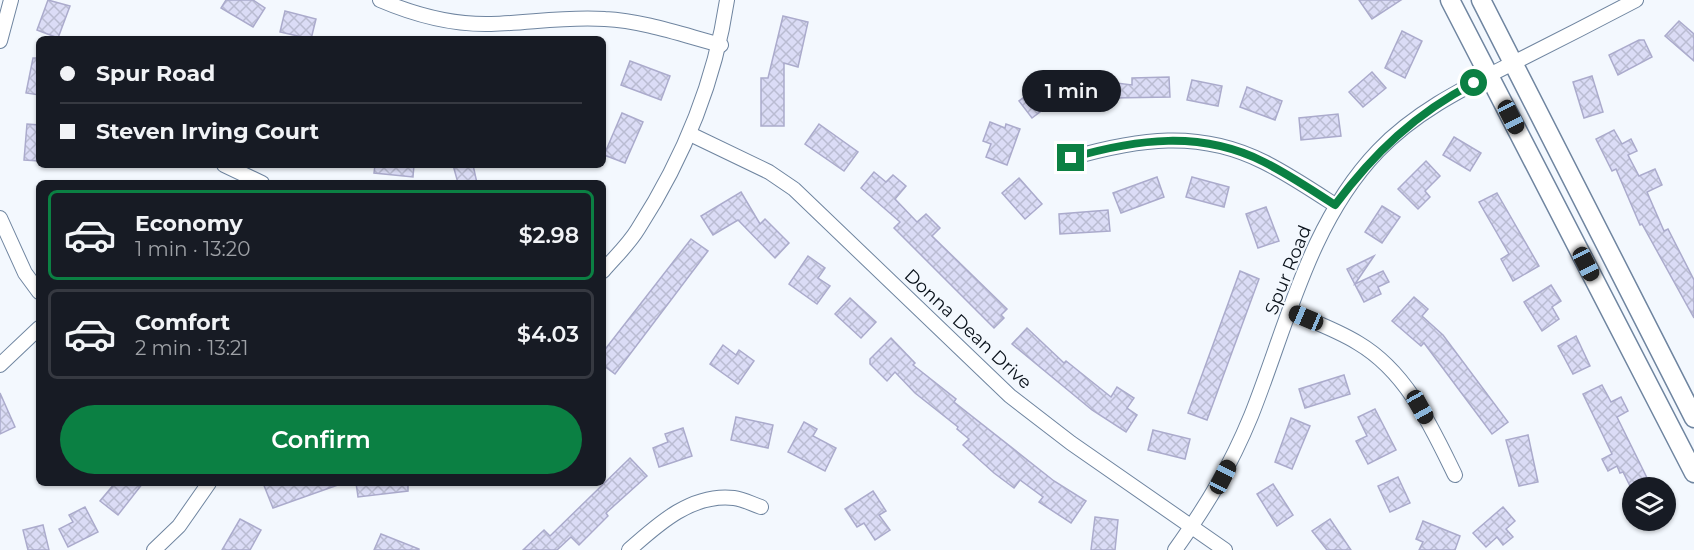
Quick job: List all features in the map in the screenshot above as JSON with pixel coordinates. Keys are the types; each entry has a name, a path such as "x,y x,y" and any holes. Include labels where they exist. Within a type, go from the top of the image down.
{"main road":[{"path":"1450,0 1694,473"},
{"path":"1481,0 1694,418"}],"street":[{"path":"0,41 11,0"},
{"path":"380,0 415,13 464,22 490,24 567,18 617,20 721,45"},
{"path":"606,267 638,230 690,134 721,45 728,0"},
{"name":"Spur Road","path":"1175,550 1213,496 1233,459 1335,205 1392,138 1431,107 1636,0"},
{"name":"Donna Dean Drive","path":"690,134 760,168 794,189 1010,396 1071,443 1225,550"},
{"path":"1071,158 1120,144 1163,140 1194,141 1232,149 1264,162 1335,205"},
{"path":"230,168 256,180"},
{"path":"0,218 25,273 36,288"},
{"path":"1291,312 1359,344 1387,366 1420,407 1455,475"},
{"path":"0,365 36,331"},
{"path":"154,550 178,526 208,486"},
{"path":"629,550 674,513 704,502 735,498 760,507"}],"building":[{"path":"48,0 70,6 59,36 37,30"},
{"path":"226,0 253,0 265,8 253,27 221,8"},
{"path":"1359,0 1401,0 1372,19"},
{"path":"285,11 316,19 312,36 280,32"},
{"path":"783,16 808,22 798,67 784,63 784,126 761,126 761,78 768,78"},
{"path":"1679,21 1694,34 1694,61 1665,36"},
{"path":"1402,31 1422,41 1405,78 1385,68"},
{"path":"1639,40 1644,40 1652,57 1618,75 1609,55"},
{"path":"33,58 36,58 36,95 26,93"},
{"path":"630,61 670,76 661,100 621,85"},
{"path":"1372,72 1386,88 1363,107 1349,92"},
{"path":"1592,76 1603,112 1584,118 1573,82"},
{"path":"1169,77 1170,97 1113,98 1113,102 1075,97 1077,78 1132,85 1132,78"},
{"path":"1048,79 1061,96 1032,118 1019,101"},
{"path":"1192,80 1222,86 1218,106 1187,100"},
{"path":"1247,87 1282,101 1275,120 1240,107"},
{"path":"622,113 643,122 625,163 606,156 606,150"},
{"path":"1338,114 1341,136 1301,140 1299,118"},
{"path":"990,122 1005,128 1006,124 1020,129 1007,165 986,157 991,144 983,141"},
{"path":"27,124 36,125 36,161 24,160"},
{"path":"819,124 858,152 844,171 805,144"},
{"path":"1614,130 1622,144 1631,139 1637,151 1628,155 1639,176 1655,169 1662,185 1647,192 1664,231 1668,229 1694,280 1694,318 1642,224 1640,225 1616,169 1612,171 1596,139"},
{"path":"1454,137 1481,153 1470,171 1443,155"},
{"path":"1426,161 1440,176 1425,191 1430,197 1418,209 1398,189"},
{"path":"375,168 414,168 413,177 374,173"},
{"path":"454,168 474,168 476,180 457,180"},
{"path":"874,172 886,182 893,175 906,186 895,199 917,222 926,214 940,228 932,236 1007,309 1001,315 1004,318 994,328 894,228 900,222 861,188"},
{"path":"1157,177 1164,197 1121,213 1113,193"},
{"path":"1192,177 1229,187 1224,207 1186,197"},
{"path":"1019,178 1042,204 1025,219 1002,193"},
{"path":"741,192 760,224 765,219 789,243 775,258 738,220 713,235 701,216"},
{"path":"1497,193 1539,266 1513,281 1501,259 1509,254 1479,202"},
{"path":"1382,206 1400,217 1382,243 1365,232"},
{"path":"1266,207 1279,241 1258,248 1246,214"},
{"path":"1108,210 1110,231 1060,234 1059,214"},
{"path":"691,239 708,251 615,374 606,367 606,348"},
{"path":"808,256 825,268 818,278 830,286 817,304 789,284"},
{"path":"1374,256 1355,284 1383,271 1389,282 1378,287 1381,294 1364,302 1347,269"},
{"path":"1240,271 1259,279 1207,420 1188,413"},
{"path":"1551,285 1561,301 1552,307 1559,319 1542,331 1524,302"},
{"path":"1414,297 1428,309 1422,316 1443,335 1508,422 1492,434 1424,343 1421,346 1392,321"},
{"path":"850,298 876,322 861,338 835,314"},
{"path":"1027,328 1064,363 1066,361 1111,397 1117,387 1134,398 1127,408 1137,415 1126,432 1092,410 1012,344"},
{"path":"1576,336 1590,366 1573,374 1558,346"},
{"path":"891,338 915,363 913,365 956,399 954,402 1054,481 1086,501 1071,523 1039,502 1043,497 1020,480 1014,488 994,473 963,445 969,439 957,429 958,427 915,393 895,372 887,381 870,364 870,359"},
{"path":"723,345 736,355 739,350 754,361 738,384 710,364"},
{"path":"1344,375 1350,394 1305,408 1299,389"},
{"path":"1602,385 1611,402 1621,397 1628,411 1617,417 1647,477 1626,477 1623,472 1620,473 1617,466 1608,471 1602,459 1612,454 1583,394"},
{"path":"0,393 15,427 0,434"},
{"path":"1375,409 1396,450 1368,464 1356,441 1367,436 1358,417"},
{"path":"736,417 773,425 768,448 731,440"},
{"path":"1291,418 1310,426 1292,469 1275,462"},
{"path":"804,422 817,429 813,436 836,448 825,471 788,452"},
{"path":"683,428 692,456 659,467 653,448 668,442 665,434"},
{"path":"1153,430 1190,439 1185,459 1148,450"},
{"path":"1528,435 1538,482 1519,486 1506,440"},
{"path":"630,458 647,476 606,513 608,516 579,545 571,537 557,550 523,550 544,530 550,536 601,486 606,486 606,481"},
{"path":"1398,477 1410,503 1390,512 1378,486"},
{"path":"1273,484 1293,515 1277,526 1257,494"},
{"path":"112,486 141,486 118,515 100,501"},
{"path":"264,486 335,486 273,508"},
{"path":"356,486 408,486 408,491 358,497"},
{"path":"873,491 886,511 879,515 890,530 875,540 864,523 857,527 845,509"},
{"path":"85,507 98,532 68,547 59,529 73,522 69,515"},
{"path":"1503,507 1515,521 1506,529 1513,537 1503,545 1497,537 1486,547 1473,533"},
{"path":"1095,517 1118,520 1115,550 1091,550"},
{"path":"240,519 261,530 250,550 222,550"},
{"path":"1330,519 1351,550 1327,550 1312,531"},
{"path":"1423,521 1460,536 1455,550 1419,550 1423,542 1416,539"},
{"path":"43,525 49,550 28,550 23,530"},
{"path":"381,534 419,549 419,550 374,550"}],"route":[{"path":"1071,158 1120,144 1163,140 1212,144 1247,154 1264,162 1335,205 1377,152 1392,138 1431,107 1474,83"}]}
